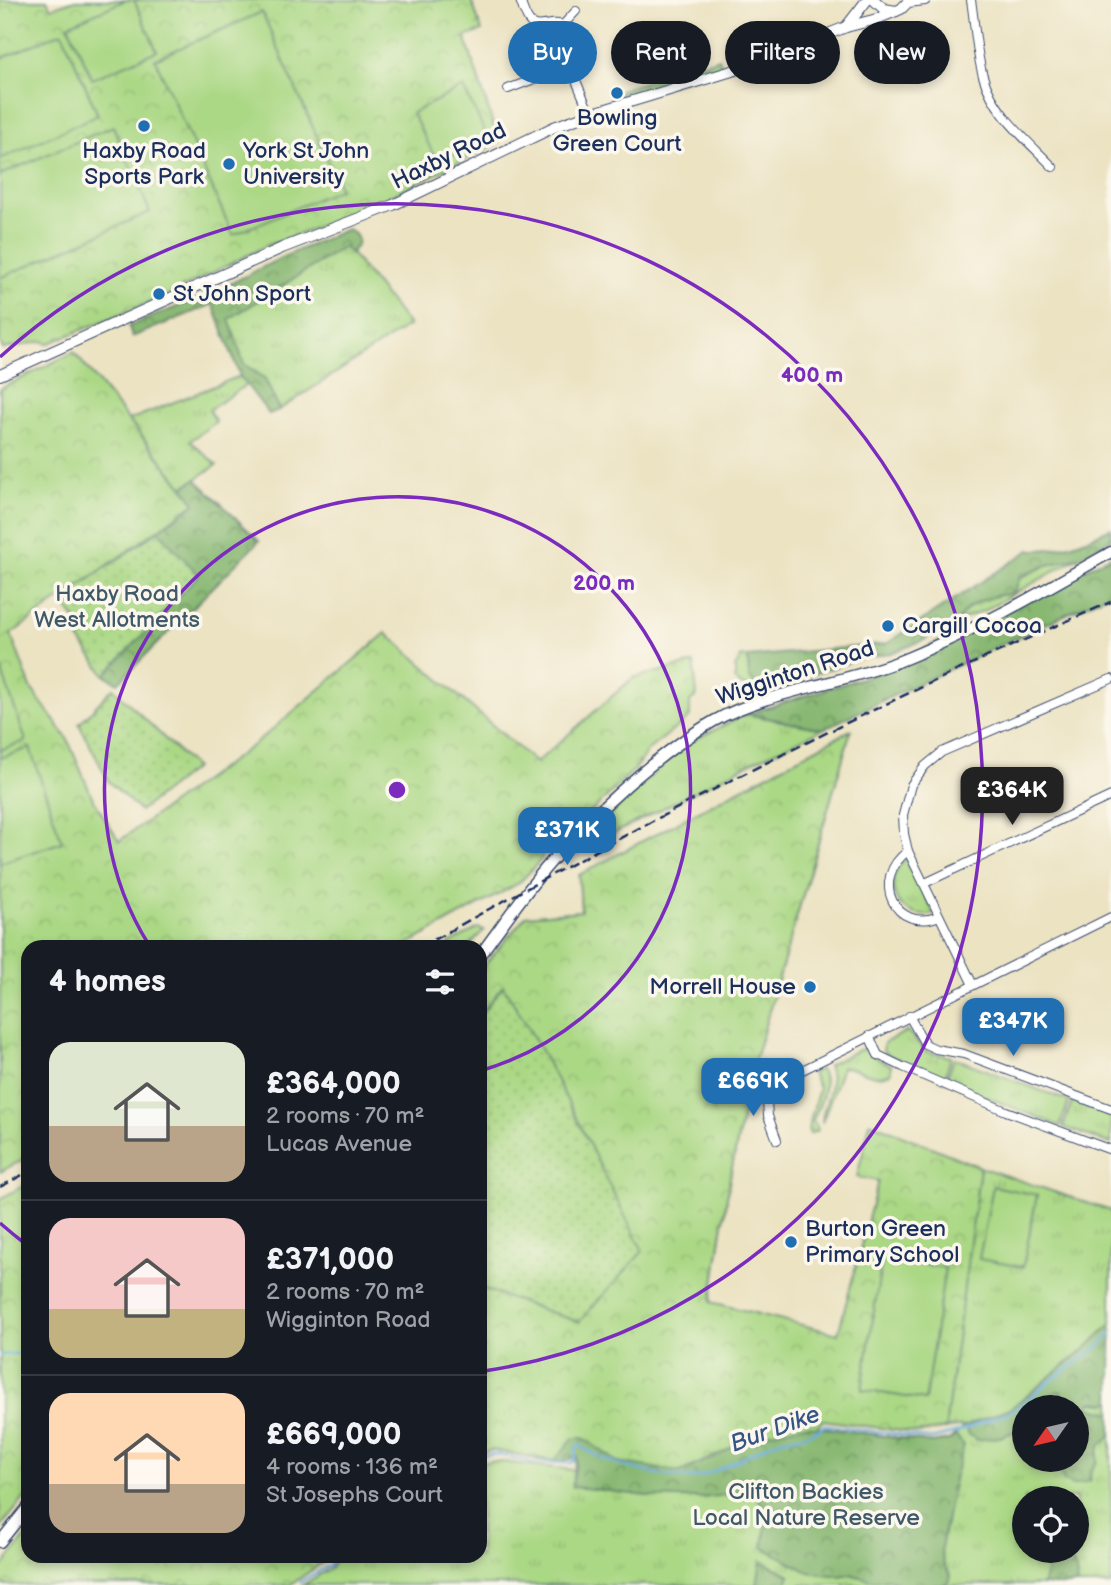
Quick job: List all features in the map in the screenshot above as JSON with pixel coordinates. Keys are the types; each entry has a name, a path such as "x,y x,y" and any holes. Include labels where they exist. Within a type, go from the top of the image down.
{"main road":[{"name":"Wigginton Road","path":"487,946 565,847 595,816 688,737 733,712 854,677 910,657 990,619 1111,552"},
{"path":"0,1542 21,1516"}],"street":[{"path":"520,0 529,21"},
{"path":"846,27 867,0"},
{"path":"874,0 884,9 896,10"},
{"name":"Haxby Road","path":"0,375 282,248 393,205 525,140 590,114 742,68 846,27 863,24 896,10 909,1 925,0"},
{"path":"971,0 983,77 989,90 1005,116 1053,167"},
{"path":"567,21 576,11"},
{"path":"508,89 521,84"},
{"path":"578,84 590,114"},
{"path":"973,985 908,851 903,824 905,804 917,775 942,752 1111,678"},
{"path":"925,883 1111,796"},
{"path":"908,851 891,868 888,882 891,899 900,910 913,918 939,916"},
{"path":"755,1086 766,1088 1111,917"},
{"path":"909,1016 926,1044 936,1049 964,1054 1111,1109"},
{"path":"869,1036 878,1055 903,1067 1006,1111 1111,1150"},
{"path":"766,1088 768,1116 777,1140"}],"green space":[{"name":"York St John University","path":"0,0 47,0 51,8 75,0 471,0 482,31 465,37 499,143 358,212 264,247 170,294 47,344 43,341 3,349 0,342"},
{"path":"126,0 134,0 157,51 92,79 68,25"},
{"path":"262,12 340,189 233,235 155,59"},
{"path":"62,32 98,115 0,159 0,59"},
{"path":"719,58 723,68 711,72 711,61"},
{"path":"639,84 670,84 621,99 620,90"},
{"path":"463,87 488,138 438,163 412,113"},
{"path":"113,126 150,212 0,278 0,175"},
{"path":"347,229 355,234 358,240 350,253 344,247 229,319 244,364 265,379 279,410 269,414 240,376 213,304 132,337 129,326 212,293"},
{"path":"345,246 409,325 279,410 265,379 244,364 228,319"},
{"path":"74,352 195,503 11,634 31,688 67,738 93,799 119,841 255,744 386,633 536,763 633,678 694,663 697,696 690,701 690,717 648,750 634,770 569,833 542,853 542,859 519,883 416,940 21,940 21,1161 0,1172 0,389"},
{"path":"240,376 247,384 209,410 216,422 190,441 217,465 183,487 129,420"},
{"path":"196,479 259,541 118,683 105,675 198,575 158,531 195,503 183,487"},
{"path":"1111,528 1111,539 1078,558 1047,565 1020,577 1014,593 976,603 956,622 924,640 891,653 862,658 784,684 757,688 749,676 748,657 886,644 1030,550 1052,549 1072,544"},
{"name":"Haxby Road West Allotments","path":"158,531 199,575 105,675 79,639 86,632 60,600"},
{"path":"1111,556 1111,593 823,729 747,714 871,675"},
{"path":"1078,558 985,610 956,622 974,604 1014,593 1020,578 1047,565"},
{"path":"741,657 748,657 749,676 757,688 749,689 735,681 735,668"},
{"path":"0,666 26,741 0,750"},
{"name":"Haxby Road West Allotments","path":"113,688 195,768 140,811 109,782 79,724"},
{"path":"746,714 823,729 750,763 561,861 690,742"},
{"name":"Clifton Backies Local Nature Reserve","path":"851,730 751,1073 730,1177 711,1303 804,1425 933,1443 949,1440 965,1426 945,1429 980,1167 1111,1211 1111,1585 303,1585 332,1567 334,1563 487,1563 487,1462 574,1470 578,1455 594,1447 554,1461 487,1451 487,1290 579,1322 585,1136 503,986 487,1006 487,962 526,916 581,911 579,875"},
{"path":"851,730 751,1073 730,1177 711,1302 838,1334 878,1181 857,1177 870,1122 980,1167 945,1429 917,1433 823,1420 817,1427 804,1425 746,1438 722,1453 680,1472 618,1462 583,1438 573,1438 554,1461 487,1451 487,1290 579,1322 601,1171 516,1007 502,987 487,1006 487,962 526,916 581,911 579,875"},
{"path":"30,748 62,842 0,863 0,758"},
{"path":"907,858 934,914 921,915 911,912 896,898 894,877 898,867"},
{"path":"478,928 484,930 475,940 457,940"},
{"path":"503,986 558,1083 643,1251 579,1322 487,1290 487,1006"},
{"path":"907,1031 927,1052 951,1057 944,1080 885,1053 884,1043"},
{"path":"869,1049 879,1060 891,1065 891,1073 878,1076 842,1067 822,1123 831,1082 828,1065 858,1050"},
{"path":"954,1058 1069,1101 1060,1126 946,1081"},
{"path":"820,1069 824,1088 813,1121 818,1130 810,1134 808,1129 819,1088 812,1073"},
{"path":"1072,1102 1111,1116 1111,1144 1063,1127"},
{"path":"993,1186 1037,1195 1023,1267 979,1259"},
{"path":"21,1187 21,1502 0,1528 0,1199"},
{"path":"882,1258 945,1268 925,1400 862,1390"},
{"path":"1111,1324 1111,1401 1091,1402 1089,1407 1089,1395 1061,1395 1059,1391 1050,1395 1027,1395 1085,1349"},
{"path":"1089,1407 1111,1413 1111,1436 1099,1446 1097,1462 1089,1481 1073,1485 1064,1481 1060,1472 1089,1472"},
{"path":"1011,1408 1012,1433 977,1440 967,1433 966,1426"},
{"name":"Clifton Backies Local Nature Reserve","path":"559,1417 687,1469 722,1453 746,1438 804,1425 933,1443 956,1436 964,1445 954,1479 941,1549 944,1565 951,1575 949,1581 943,1585 901,1585 890,1579 874,1581 850,1574 840,1576 808,1572 763,1547 766,1523 755,1486 703,1498 650,1496 572,1487 577,1456 559,1461 526,1457 533,1444"},
{"path":"21,1543 21,1563 322,1563 290,1585 0,1585 0,1570"},
{"path":"761,1561 790,1575 786,1585 757,1585"},
{"path":"1051,1563 1072,1563 1077,1575 1076,1585 1043,1585"}],"waterway":[{"name":"Bur Dike","path":"487,1455 496,1454 530,1462 570,1463 574,1461 577,1445 580,1445 589,1452 620,1465 675,1477 691,1477 711,1473 775,1442 807,1434 825,1425 932,1439 1014,1410 1100,1346 1111,1333"},
{"path":"0,1355 21,1354"},
{"name":"Bur Dike","path":"300,1582 331,1563"}],"railway":[{"path":"434,940 590,854 848,722 1111,602"},
{"path":"0,1187 21,1176"}],"place":[{"name":"Bowling Green Court","path":"617,93"},
{"name":"Haxby Road Sports Park","path":"144,126"},
{"name":"York St John University","path":"229,164"},
{"name":"St John Sport","path":"159,294"},
{"name":"Cargill Cocoa","path":"888,626"},
{"name":"Morrell House","path":"810,987"},
{"name":"Burton Green Primary School","path":"791,1242"}]}
